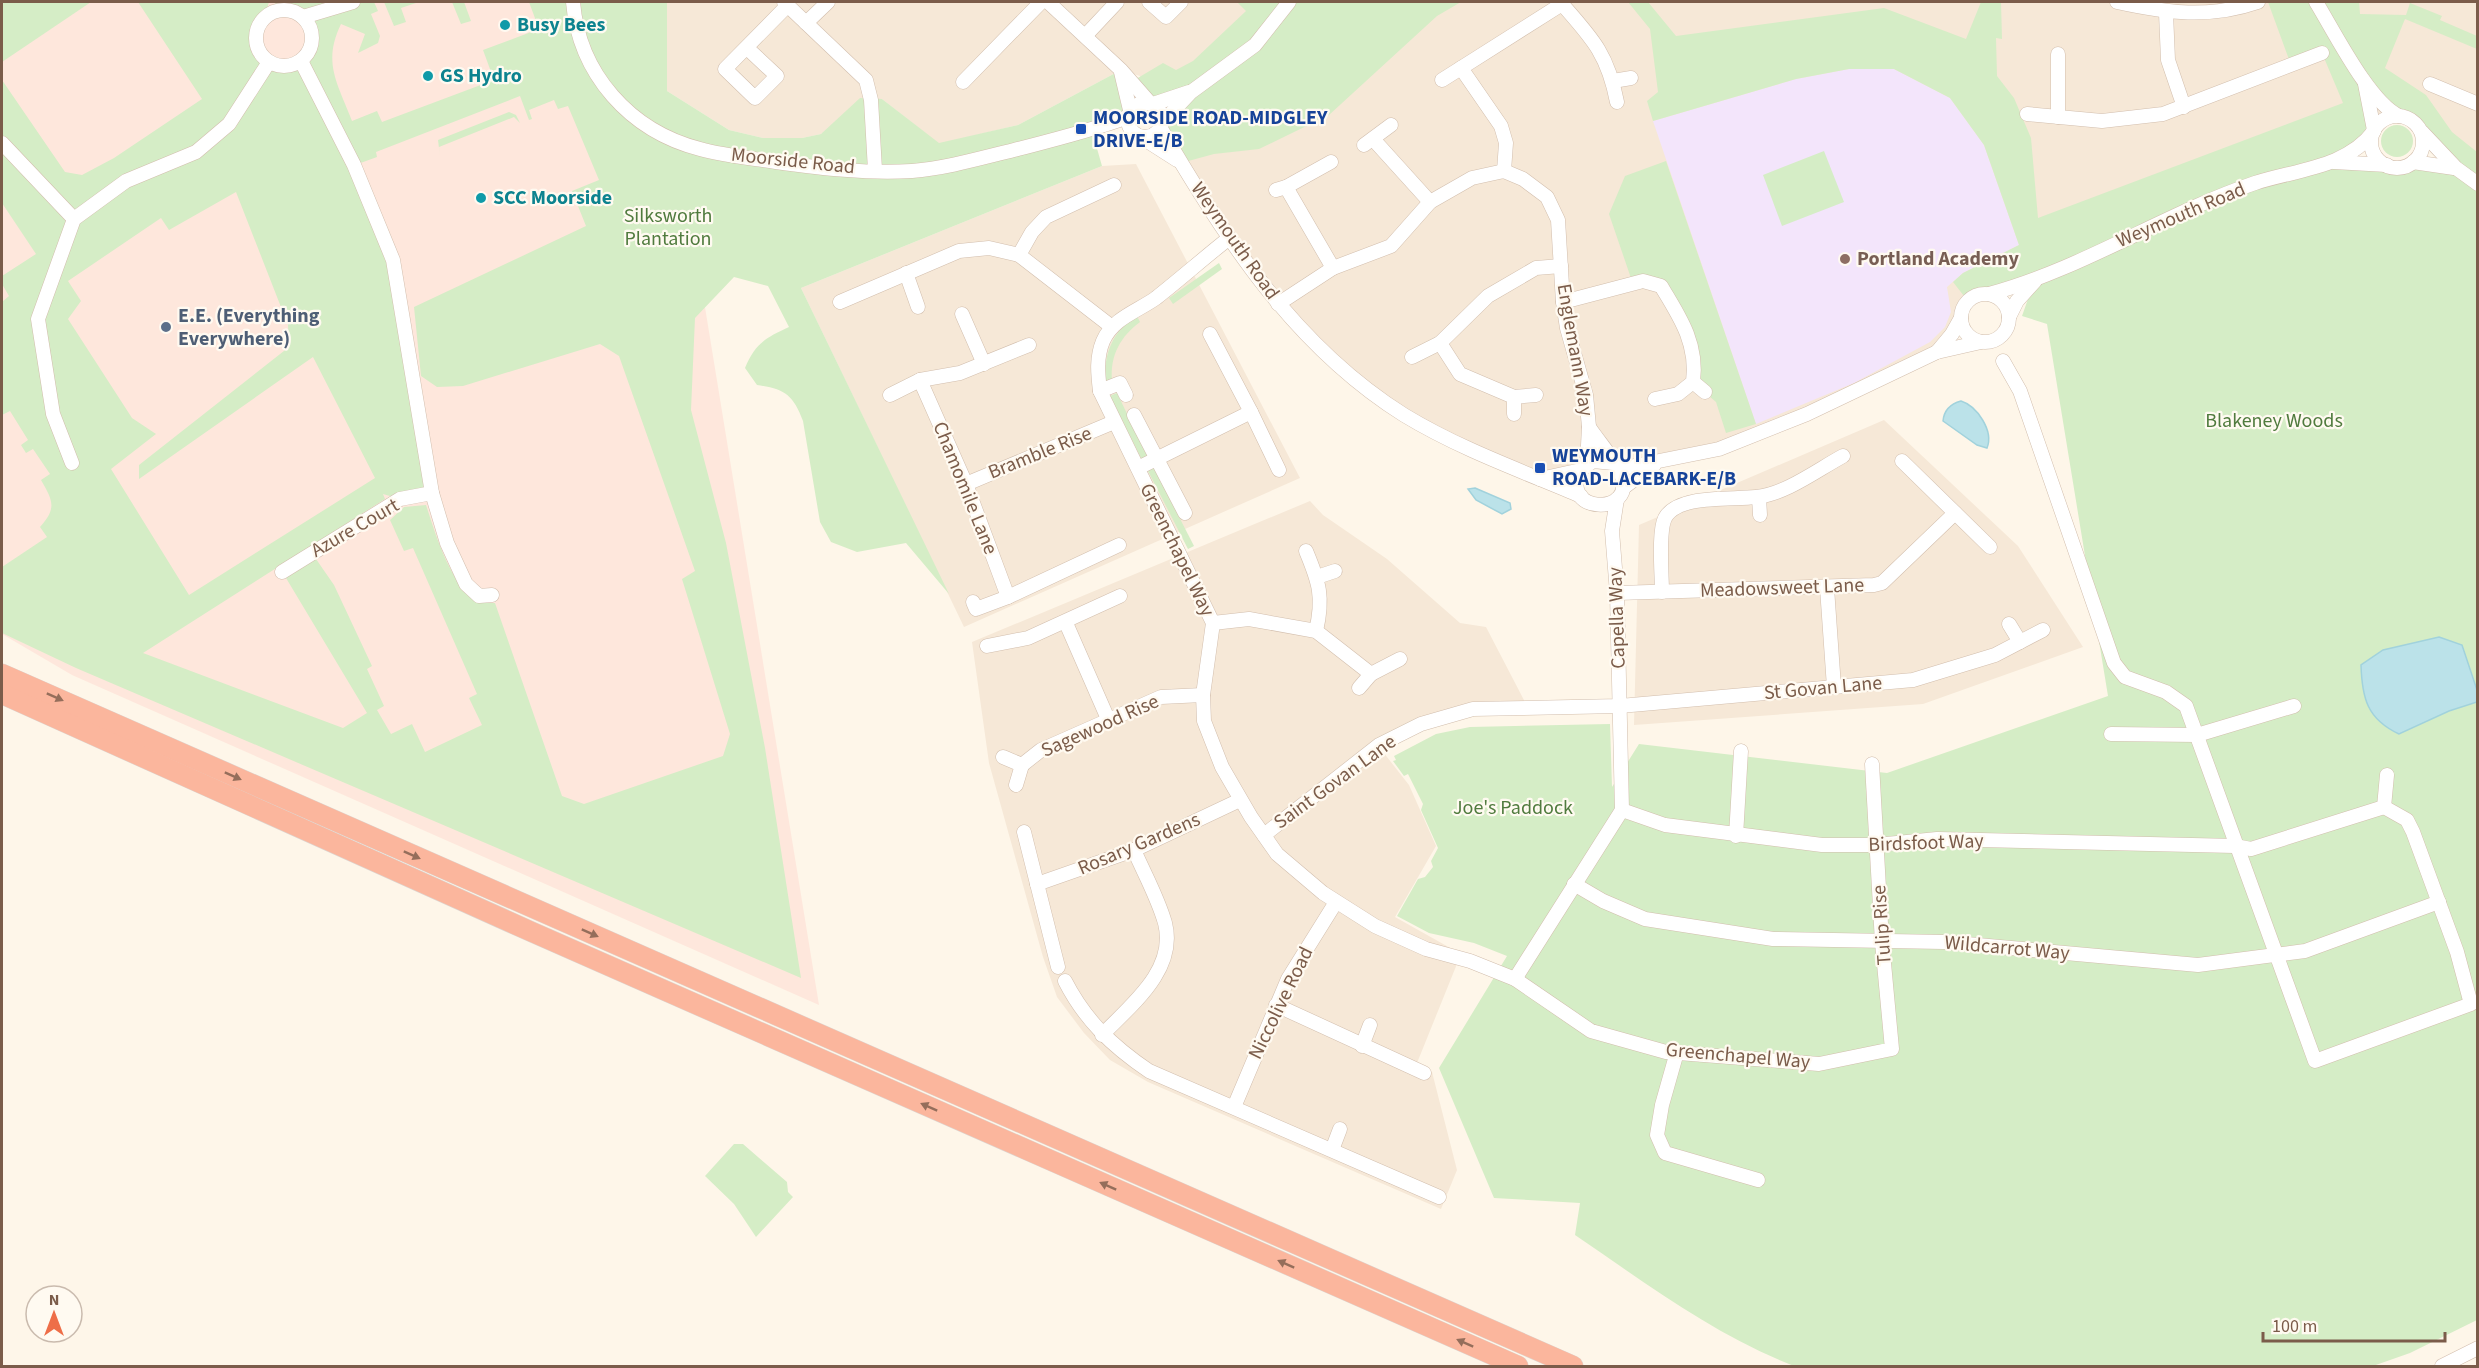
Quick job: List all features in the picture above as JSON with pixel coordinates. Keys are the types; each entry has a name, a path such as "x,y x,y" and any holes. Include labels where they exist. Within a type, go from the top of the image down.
{"highway":[{"path":"2,674 1573,1366"},
{"path":"2,694 542,937 1518,1366"}],"street":[{"path":"303,17 353,2"},
{"name":"Moorside Road","path":"573,2 574,18 588,63 610,95 628,115 678,142 700,150 828,170 912,171 963,163 1091,131"},
{"path":"806,23 828,2"},
{"path":"963,82 1041,2"},
{"path":"1048,2 1086,35 1161,112 1161,125 1181,163"},
{"path":"1086,35 1117,2"},
{"path":"1149,2 1166,17 1181,2"},
{"path":"1091,131 1155,134 1191,92 1255,45 1289,2"},
{"path":"2117,2 2166,13 2228,12 2250,3"},
{"path":"2316,2 2365,82 2386,108 2399,116 2412,120 2456,168 2478,184"},
{"path":"747,48 786,3 866,80 871,100 875,170"},
{"path":"1442,80 1561,3 1592,38 1605,57 1617,102"},
{"path":"275,4 303,17 312,34 310,50 301,61 284,66 269,62 259,51 256,42 259,24 275,4"},
{"path":"2166,13 2168,60 2184,107"},
{"path":"2027,114 2102,121 2163,114 2322,53"},
{"path":"2058,54 2058,117"},
{"path":"301,61 354,165 393,260 432,493 447,543 466,584 479,597 492,595"},
{"path":"72,463 53,414 38,319 74,219 126,181 196,152 229,124 269,62"},
{"path":"1278,304 1333,268 1390,246 1430,202 1472,178 1504,171 1506,143 1501,126 1461,68"},
{"path":"1121,70 1129,114 1129,127 1138,135"},
{"path":"1613,81 1631,78"},
{"path":"2365,82 2374,131 2372,139 2375,155 2388,166 2396,168 2413,162 2456,168"},
{"path":"2430,84 2478,104"},
{"path":"1091,131 1129,114 1139,103 1151,104 1191,92"},
{"path":"2374,131 2385,119 2399,116"},
{"path":"1391,125 1369,142 1430,202"},
{"path":"2413,162 2423,148 2421,130"},
{"name":"Weymouth Road","path":"1989,294 2035,281 2186,210 2255,183 2332,162 2362,145 2374,131"},
{"name":"Weymouth Road","path":"1138,135 1181,163 1227,239 1278,304 1335,363 1403,414 1464,448 1581,496"},
{"path":"2,143 74,219"},
{"path":"1331,162 1281,189 1333,268"},
{"name":"Weymouth Road","path":"2332,162 2388,166"},
{"name":"Englemann Way","path":"1504,171 1523,178 1546,197 1558,220 1563,302 1567,328 1586,396 1589,427 1584,467"},
{"path":"1019,255 1032,232 1046,218 1114,185"},
{"name":"Greenchapel Way","path":"1227,239 1153,300 1132,311 1113,327 1103,340 1098,363 1100,391 1213,623 1203,695 1204,721 1222,767 1240,800 1278,854 1336,902 1375,926 1425,949 1470,961 1515,979 1591,1031 1677,1052 1819,1064 1892,1049"},
{"path":"840,302 959,251 989,248 1019,255 1113,327"},
{"path":"1412,357 1440,343 1488,296 1536,268 1561,266"},
{"path":"906,273 918,307"},
{"path":"1563,302 1643,281 1661,285 1683,321 1696,361 1693,382 1678,394 1655,399"},
{"name":"Weymouth Road","path":"2009,316 2017,301 2035,281"},
{"path":"1540,479 1584,467 1600,460 1616,466 1658,462 1719,449 1807,414 1937,352 1991,341 2003,334 2009,316 2003,302 1989,294 1979,294 1968,300 1952,334 1937,352"},
{"path":"962,314 984,364"},
{"path":"1960,318 1969,336 1981,342"},
{"path":"1210,334 1280,470"},
{"path":"1440,343 1460,374 1514,397 1536,395"},
{"path":"890,395 920,380 960,373 1029,345"},
{"path":"2003,361 2020,391 2114,663 2125,677 2166,692 2186,706 2315,1061 2471,1004 2414,832 2407,820 2384,807 2387,775"},
{"name":"Chamomile Lane","path":"920,380 966,484 1008,597"},
{"path":"1693,382 1705,392"},
{"path":"1100,391 1120,383 1126,395"},
{"path":"1514,397 1514,414"},
{"path":"1138,468 1251,412"},
{"path":"1134,415 1185,513"},
{"name":"Bramble Rise","path":"966,484 1114,422"},
{"name":"Englemann Way","path":"1589,427 1616,466"},
{"path":"1662,592 1663,527 1669,512 1688,503 1759,497 1784,488 1843,456"},
{"path":"1902,461 1990,547"},
{"path":"1593,505 1606,505 1658,462"},
{"path":"1616,466 1620,494"},
{"path":"1584,467 1577,486 1581,496 1593,505 1612,531"},
{"name":"Azure Court","path":"282,572 400,499 432,493"},
{"name":"Capella Way","path":"1620,494 1612,531 1617,593 1622,810"},
{"path":"1759,497 1760,515"},
{"name":"Meadowsweet Lane","path":"1617,593 1827,588 1882,583 1955,513"},
{"path":"973,602 976,609 1008,597 1119,545"},
{"path":"1306,551 1317,577 1322,598 1316,631"},
{"path":"1317,577 1335,571"},
{"path":"1827,588 1834,687"},
{"path":"987,646 1028,638 1120,597"},
{"path":"1213,623 1249,619 1316,631 1371,674"},
{"path":"1066,623 1108,719"},
{"path":"2009,624 2020,642"},
{"name":"St Govan Lane","path":"1620,706 1913,680 1995,655 2043,630"},
{"path":"1359,688 1371,674 1400,659"},
{"name":"Sagewood Rise","path":"1003,757 1022,765 1041,750 1161,697 1203,695"},
{"name":"Saint Govan Lane","path":"1264,835 1379,745 1421,724 1473,710 1620,706"},
{"path":"2110,734 2197,735 2294,706"},
{"path":"1736,836 1741,751"},
{"name":"Tulip Rise","path":"1872,764 1882,942 1892,1049"},
{"path":"1016,785 1022,765"},
{"name":"Rosary Gardens","path":"1036,885 1134,850 1240,800"},
{"name":"Birdsfoot Way","path":"1622,810 1665,825 1736,836 1822,845 1877,845 1937,839 2235,846 2251,849 2384,807"},
{"path":"1515,979 1622,810"},
{"path":"1024,832 1058,967"},
{"path":"1102,1035 1149,986 1164,959 1167,939 1165,923 1134,850"},
{"name":"Wildcarrot Way","path":"1574,885 1603,901 1645,919 1773,939 1944,942 2198,965 2305,951 2439,902"},
{"name":"Niccolive Road","path":"1234,1107 1288,979 1336,902"},
{"path":"1065,981 1078,1008 1102,1035 1149,1071 1439,1197"},
{"path":"1276,1005 1424,1073"},
{"path":"1362,1046 1370,1025"},
{"path":"1677,1052 1662,1105 1657,1135 1665,1153 1758,1180"},
{"path":"1332,1150 1340,1129"},
{"path":"2442,1366 2478,1348"}],"shaded area":[{"path":"2,2 573,2 678,142 819,1005 72,675 2,634"},
{"path":"667,2 2477,2 2477,184 2407,115 2389,111 2379,113 2364,132 2332,162 1984,298 1971,305 1967,312 1947,330 1937,352 1719,449 1612,463 1537,482 1403,414 1278,304 1181,163 1149,90 1140,76 1121,70 1018,125 939,144 882,99 821,134 802,138 763,138 729,130 667,91"},
{"name":"Portland Academy","path":"1849,69 1894,69 1950,98 1984,145 2019,245 1963,273 1947,287 1951,312 1945,327 1930,342 1854,383 1756,424 1653,121 1796,79"},
{"path":"1136,164 1300,478 964,627 801,288 1102,166"},
{"path":"1884,420 2018,546 2083,647 1923,704 1634,725 1639,525"},
{"path":"1310,501 1323,515 1387,559 1460,623 1486,627 1526,704 1472,705 1434,713 1401,727 1376,743 1409,785 1436,846 1395,917 1461,954 1417,1063 1432,1072 1457,1170 1441,1209 1148,1082 1110,1060 1084,1033 1057,997 1043,957 989,763 972,642"}],"green space":[{"path":"2,2 91,2 2,62"},
{"name":"Silksworth Plantation","path":"138,2 269,2 257,30 256,40 260,54 269,62 281,65 293,63 303,57 311,48 312,37 304,19 273,2 374,2 378,11 371,14 380,36 378,43 358,53 365,34 341,24 335,38 332,62 334,73 352,121 377,111 382,122 494,80 483,50 539,29 529,2 667,2 667,91 729,130 763,138 802,138 821,134 860,98 882,99 939,143 1018,125 1121,70 1130,110 1092,131 1102,166 801,288 949,594 906,543 857,552 831,542 820,522 803,421 799,412 786,394 757,385 745,368 757,347 789,327 768,286 734,277 695,318 691,410 726,543 765,748 801,978 76,668 2,633 2,567 47,537 40,527 49,515 51,504 41,480 50,474 33,449 26,453 21,445 28,440 10,411 2,415 2,302 9,296 2,284 2,276 36,254 2,203 2,80 65,172 82,175 114,158 202,99","holes":["520,96 529,120 532,119 529,110 554,100 558,109 568,106 599,180 572,191 586,226 414,307 421,376 437,387 463,386 600,344 619,356 695,571 682,579 730,734 723,756 584,804 562,796 495,603 477,603 458,582 445,558 426,505 404,507 390,520 404,551 413,548 477,694 469,698 482,725 425,752 412,724 391,734 377,710 384,706 367,669 372,666 334,585 316,559 286,578 367,713 343,728 143,653 385,499 383,494 400,499 432,493 380,225 355,165 377,157 376,152","236,192 288,325 289,347 139,465 139,479 313,357 375,478 189,595 111,469 156,434 132,418 68,319 81,301 68,281 161,218 169,230"]},
{"path":"384,2 419,2 401,8 406,22 394,26"},
{"path":"452,2 464,2 471,21 461,24"},
{"path":"1237,2 1461,2 1437,16 1329,115 1259,149 1214,154 1181,163 1160,127 1190,93 1153,104 1131,82 1163,63 1176,70 1193,61 1246,11"},
{"path":"1628,2 1648,2 1676,36 1884,8 1966,39 1981,2 2001,2 2002,39 1996,38 1997,76 2014,98 2031,138 2038,218 2343,103 2322,53 2291,65 2268,2 2359,2 2360,14 2406,15 2410,3 2442,16 2440,20 2477,36 2477,49 2405,19 2385,68 2426,95 2452,132 2477,152 2477,1320 2410,1353 2373,1366 1794,1366 1765,1354 1709,1324 1575,1235 1580,1203 1494,1198 1439,1068 1507,956 1474,943 1429,933 1397,916 1418,879 1425,877 1433,867 1431,861 1438,848 1421,810 1423,804 1408,774 1404,776 1393,761 1396,760 1394,756 1436,734 1470,727 1610,724 1612,787 1639,744 1887,773 2108,696 2047,324 2022,316 2034,282 2018,285 1971,305 1953,282 1963,273 2019,245 1984,145 1950,98 1894,69 1849,69 1796,79 1653,121 1647,101 1658,92 1650,29","holes":["2366,83 2389,111 2407,115 2420,126 2453,167 2422,155 2402,165 2391,167 2333,161 2364,132 2371,120"]},
{"path":"509,112 516,115 520,123 514,117 439,147 440,156 438,140"},
{"path":"2397,125 2408,130 2413,141 2408,152 2397,157 2386,152 2381,141 2386,130"},
{"path":"1824,151 1844,202 1782,226 1763,175"},
{"path":"1666,161 1756,424 1726,433 1716,402 1693,382 1696,361 1661,286 1633,284 1609,214 1625,176"},
{"path":"1219,263 1222,269 1173,304 1169,298"},
{"path":"1137,316 1140,322 1127,333 1115,354 1112,380 1105,382 1106,362 1111,344 1121,329"},
{"path":"1117,393 1148,457 1142,460 1110,396"},
{"path":"1154,468 1194,546 1188,549 1148,471"},
{"path":"734,1144 743,1144 787,1182 788,1192 793,1197 756,1237 734,1204 705,1176"}],"water":[{"path":"1961,401 1973,408 1983,420 1989,441 1987,448 1977,445 1943,421 1948,408"},
{"path":"1475,488 1510,503 1511,509 1502,514 1476,500 1468,489"},
{"path":"2439,637 2462,645 2477,690 2477,702 2449,711 2399,734 2380,722 2368,706 2363,688 2361,665 2383,650"}],"place":[{"name":"Busy Bees","path":"505,25"},
{"name":"GS Hydro","path":"428,76"},
{"name":"MOORSIDE ROAD-MIDGLEY DRIVE-E/B","path":"1081,129"},
{"name":"SCC Moorside","path":"481,198"},
{"name":"Portland Academy","path":"1845,259"},
{"name":"E.E. (Everything Everywhere)","path":"166,327"},
{"name":"WEYMOUTH ROAD-LACEBARK-E/B","path":"1540,468"}],"park label":[{"name":"Blakeney Woods","path":"2274,421"},
{"name":"Joe's Paddock","path":"1513,808"}]}
